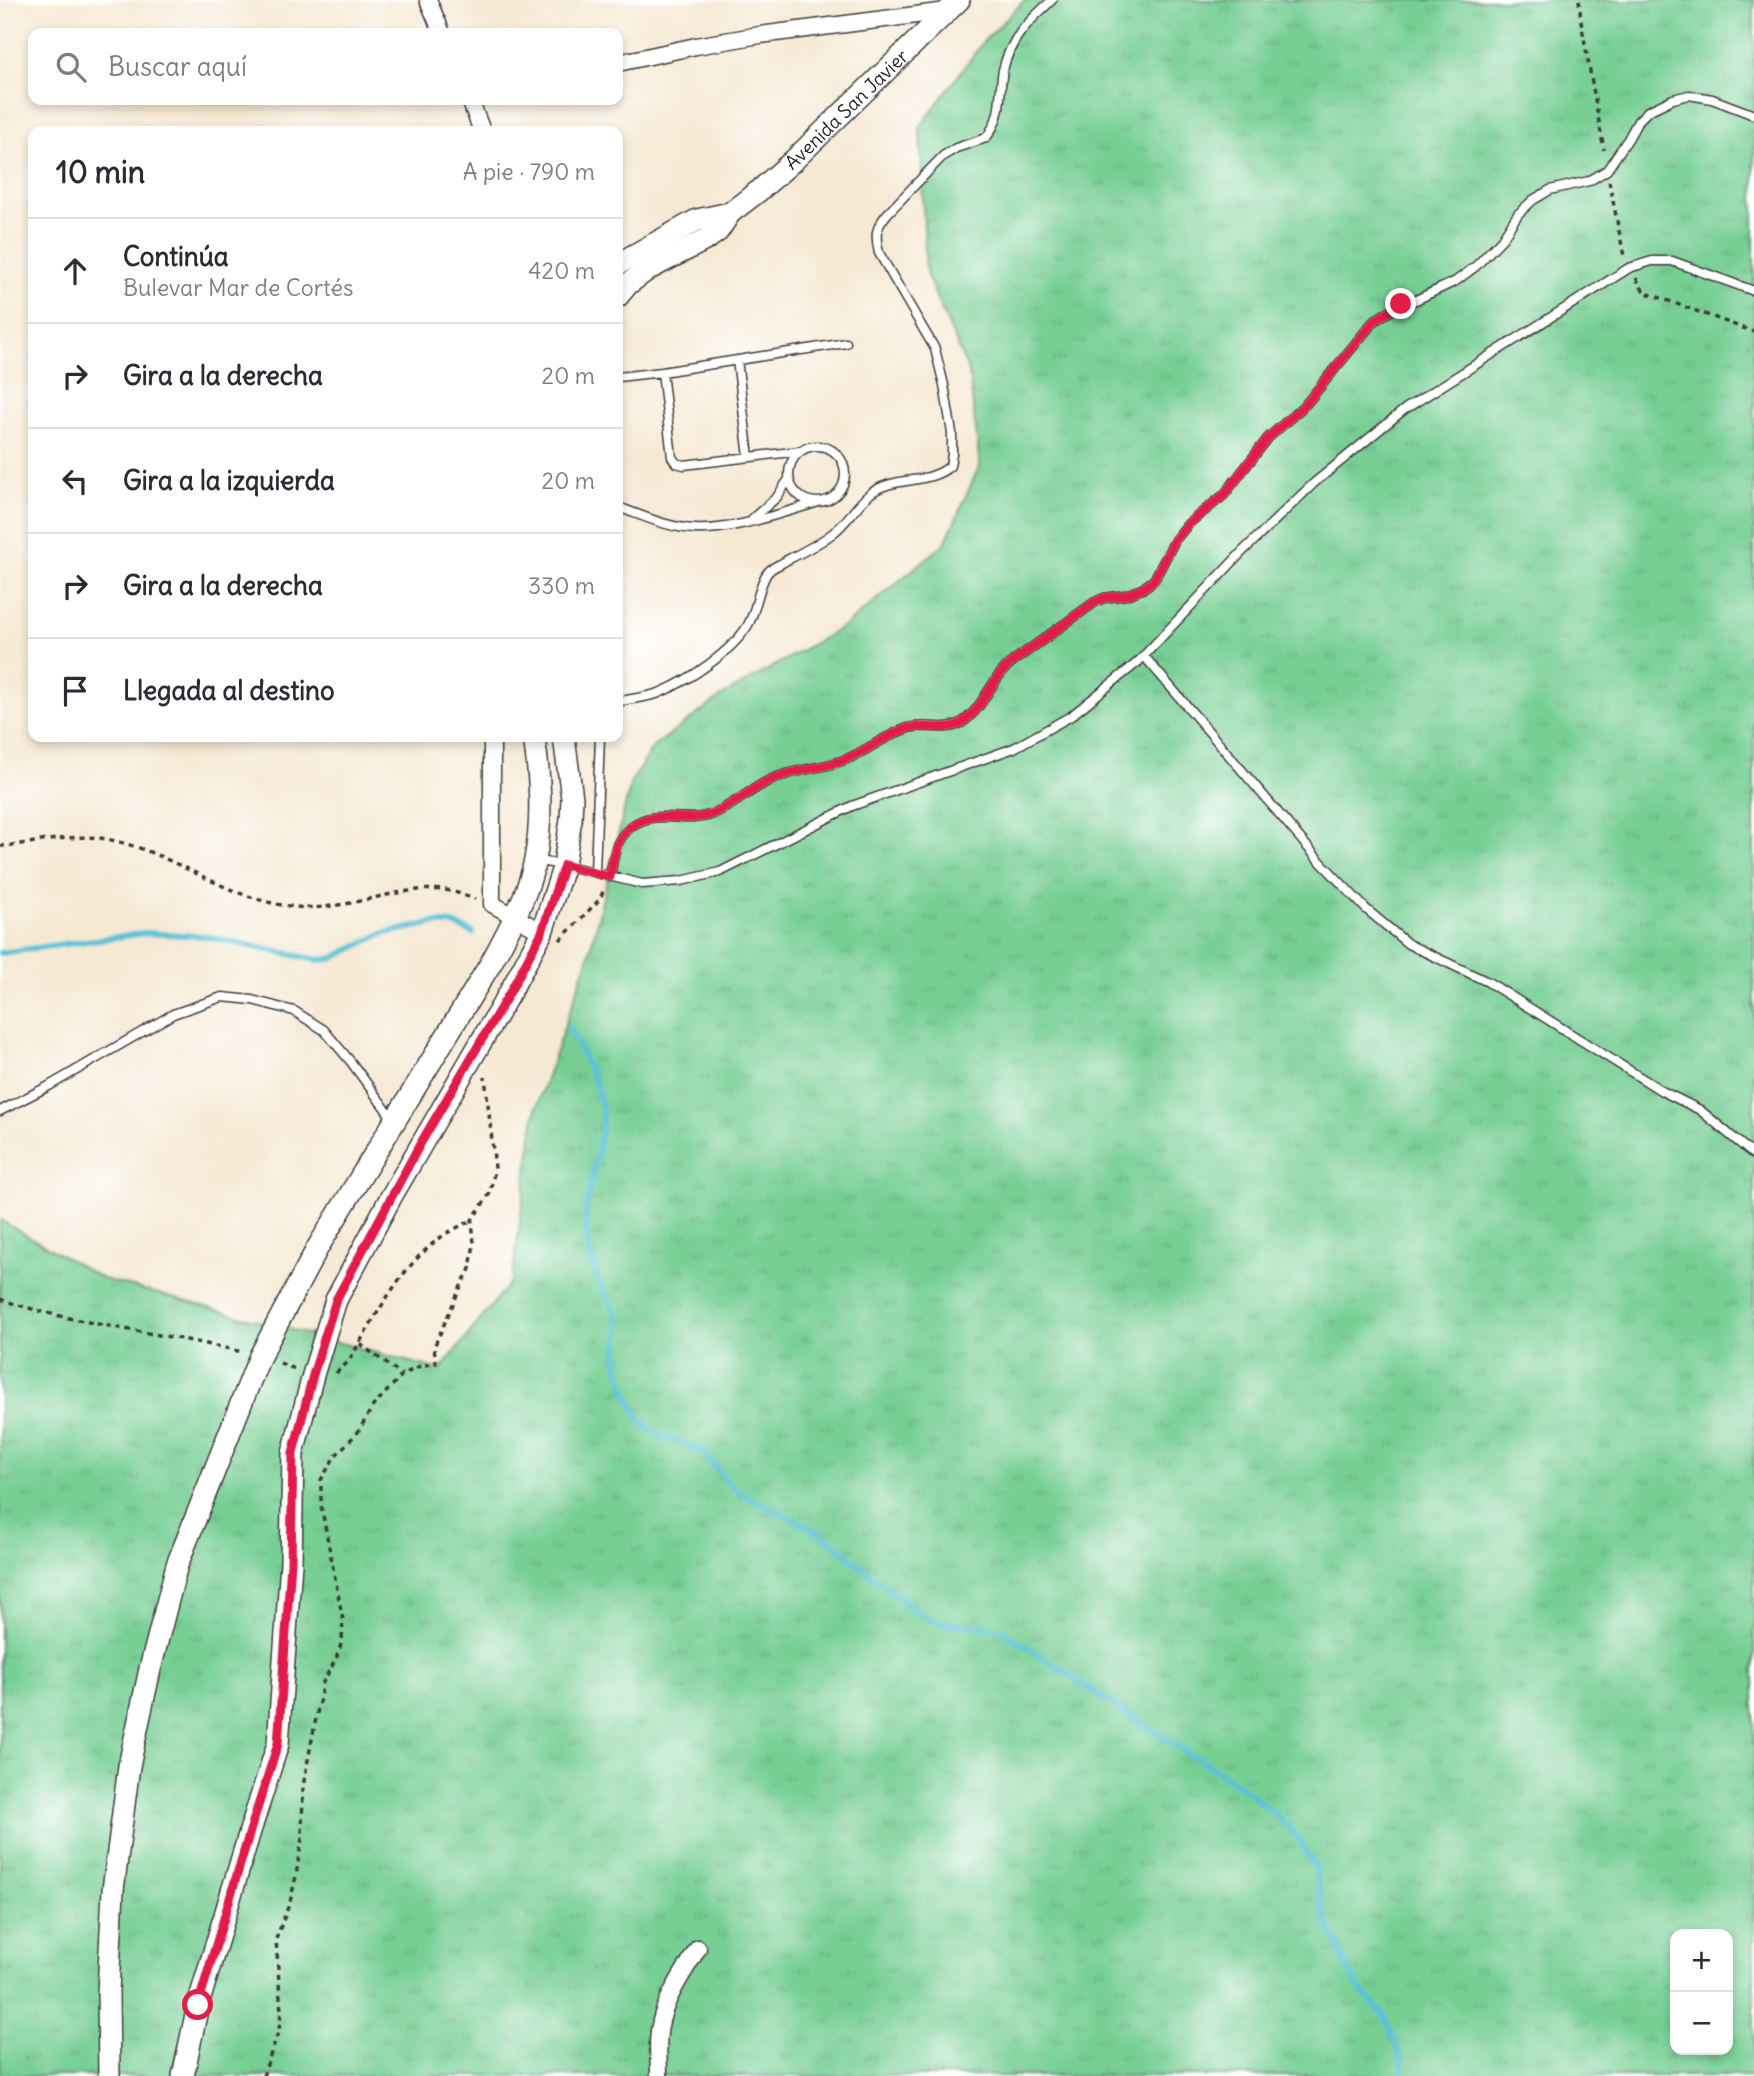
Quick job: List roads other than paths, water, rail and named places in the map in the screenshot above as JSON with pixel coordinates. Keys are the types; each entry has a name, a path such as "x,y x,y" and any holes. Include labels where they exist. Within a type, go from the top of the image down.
{"street":[{"path":"428,0 440,28"},
{"path":"623,62 760,35 953,6"},
{"name":"Avenida San Javier","path":"730,213 794,160 953,6"},
{"path":"472,105 480,126"},
{"path":"623,261 697,220 730,213"},
{"path":"623,290 647,270 707,239 718,231 730,213"},
{"path":"492,742 492,904 542,932"},
{"path":"109,2076 107,1992 113,1890 129,1766 139,1714 177,1565 260,1356 318,1247 491,964 515,916 535,861 541,818 540,776 535,742"},
{"path":"183,2076 198,2005 278,1744 291,1563 293,1453 313,1375 336,1300 419,1146 510,992 542,932 564,865 571,819 572,798 565,742"},
{"path":"395,1122 419,1146"},
{"path":"659,2076 660,2022 698,1948"}],"lane":[{"path":"623,701 658,693 679,684 729,650 756,610 760,589 770,570 835,531 869,495 886,486 936,476 950,466 952,433 935,349 878,253 875,235 887,214 943,156 956,148 986,138 998,118 1003,71 1012,44 1027,22 1052,0"},
{"path":"610,877 616,844 632,826 644,819 703,817 730,805 773,779 795,771 846,760 888,736 910,728 948,727 958,724 981,703 1005,667 1095,602 1126,595 1142,589 1154,580 1175,540 1188,524 1224,495 1268,438 1306,404 1374,321 1401,304 1436,291 1466,274 1502,239 1518,214 1533,200 1550,190 1590,181 1607,170 1638,121 1648,111 1689,95 1712,99 1754,115"},
{"path":"535,861 564,865 642,884 681,881 720,872 852,806 1014,748 1071,716 1144,656 1241,552 1314,483 1405,409 1629,268 1651,261 1672,261 1754,291"},
{"path":"623,376 846,343"},
{"path":"737,360 748,457"},
{"path":"623,510 671,526 696,530 722,527 825,501 844,484 844,466 840,458 826,447 808,447 800,451 684,465 676,463 672,457 662,372"},
{"path":"800,451 790,465 789,479 793,491 799,497 816,503"},
{"path":"751,520 777,496 789,479"},
{"path":"1144,656 1317,858 1366,909 1408,944 1488,982 1662,1091 1700,1110 1754,1155"},
{"path":"595,872 600,742"},
{"path":"0,1111 49,1086 173,1014 222,997 253,1000 294,1011 324,1030 395,1122"}],"waterway":[{"path":"0,953 145,933 204,936 317,960 331,959 381,934 434,923 453,924 473,933"},
{"path":"570,1028 591,1074 602,1110 601,1137 587,1208 588,1244 598,1279 619,1320 619,1370 642,1421 656,1433 699,1450 737,1491 819,1533 923,1616 947,1624 1003,1631 1241,1786 1279,1818 1298,1838 1315,1867 1323,1911 1332,1934 1356,1984 1383,2014 1401,2059 1404,2076"}]}
